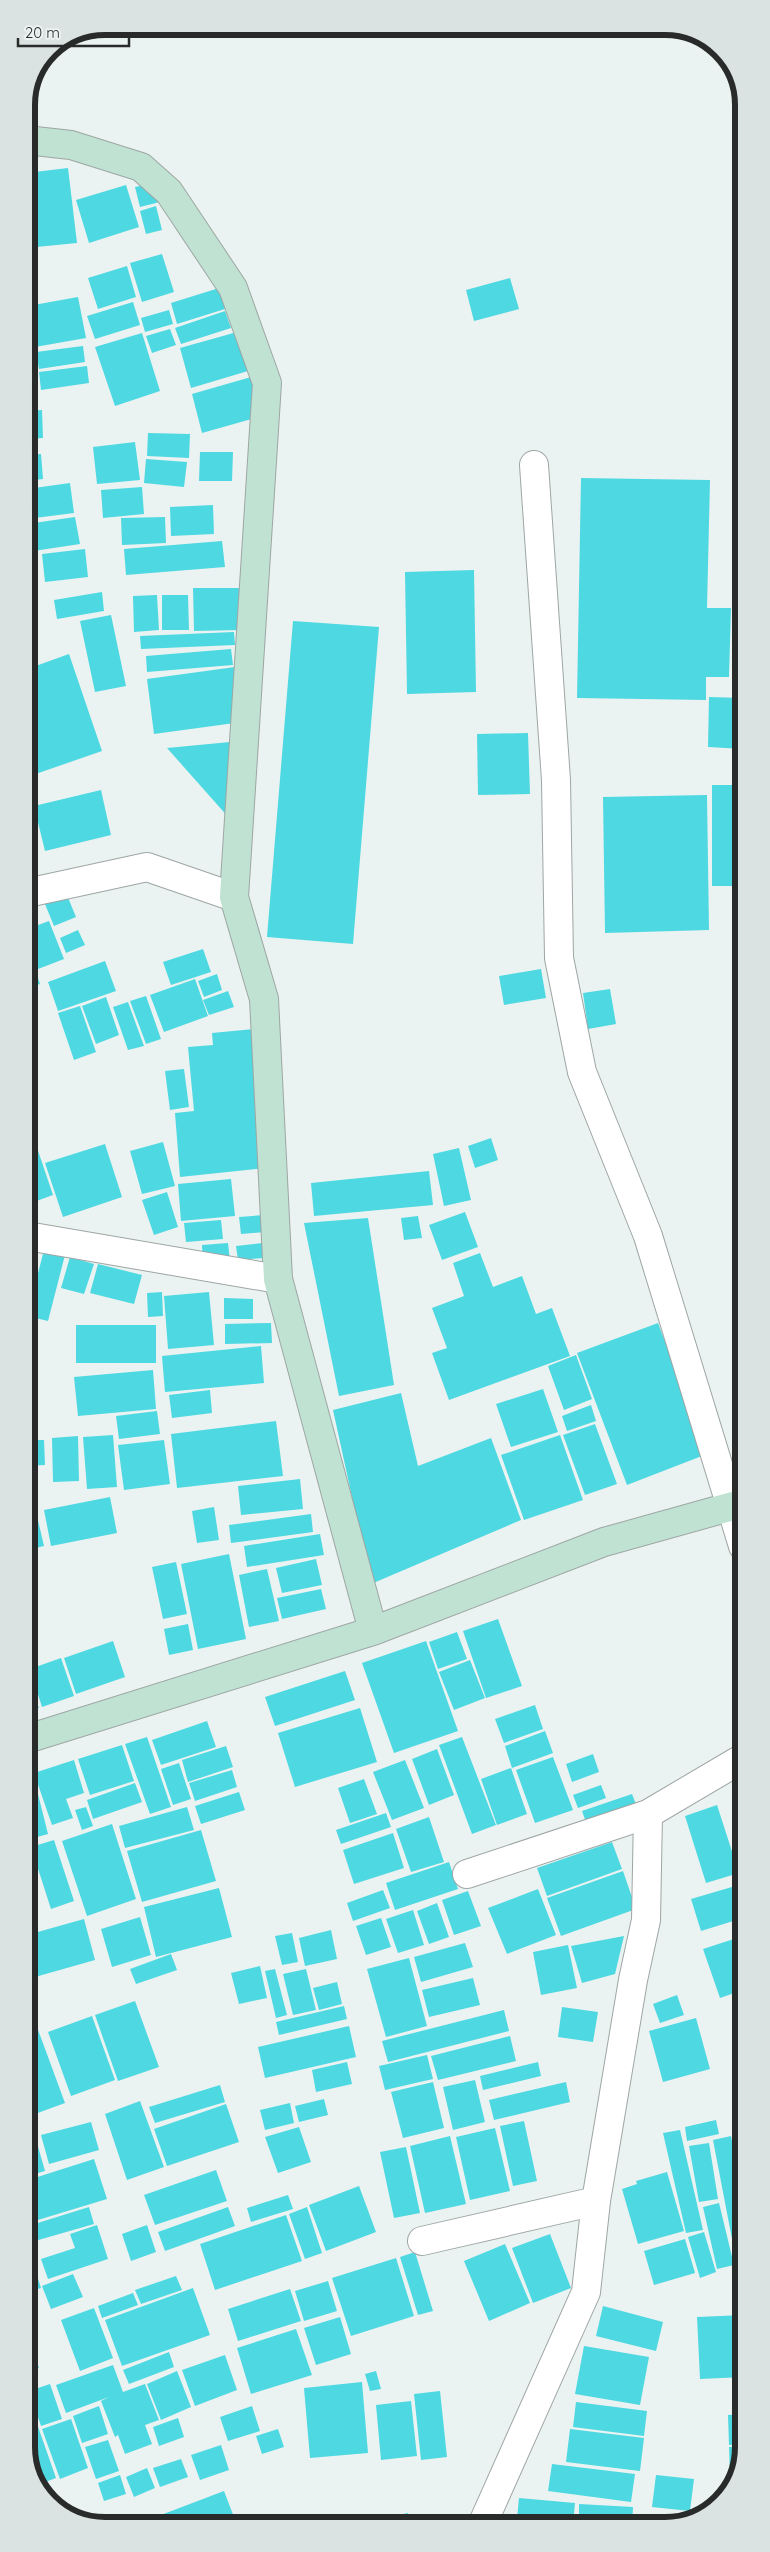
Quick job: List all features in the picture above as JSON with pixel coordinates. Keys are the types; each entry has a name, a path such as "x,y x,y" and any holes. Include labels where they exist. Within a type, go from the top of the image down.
{"street":[{"path":"35,141 71,145 141,167 169,192 233,288 267,383 234,897 264,999 278,1279 373,1631"},
{"path":"534,465 556,780 559,958 582,1072 648,1236 735,1497"},
{"path":"35,891 148,867 234,897"},
{"path":"35,1237 278,1279"},
{"path":"35,1737 373,1631 604,1542 735,1507"},
{"path":"467,1874 648,1814 735,1763"},
{"path":"486,2517 586,2292 596,2201 632,1980 646,1920 648,1814"},
{"path":"422,2241 596,2201"}],"building":[{"path":"68,168 77,243 35,247 35,172"},
{"path":"155,183 160,202 140,207 135,187"},
{"path":"126,185 139,227 89,243 76,200"},
{"path":"156,206 162,230 146,234 140,211"},
{"path":"162,254 174,292 142,302 130,263"},
{"path":"127,266 136,297 98,309 88,278"},
{"path":"510,278 519,309 474,321 466,290"},
{"path":"219,288 225,309 177,324 171,303"},
{"path":"78,297 86,338 35,347 35,305"},
{"path":"133,302 140,325 95,339 87,316"},
{"path":"169,310 173,324 145,332 141,318"},
{"path":"225,311 231,328 181,344 175,328"},
{"path":"170,329 176,345 152,353 146,336"},
{"path":"237,332 248,371 191,388 180,348"},
{"path":"142,333 160,391 115,406 95,347"},
{"path":"83,346 85,362 39,369 36,352"},
{"path":"87,366 89,383 41,390 39,372"},
{"path":"251,377 262,416 202,433 192,394"},
{"path":"35,410 42,410 43,438 35,438"},
{"path":"148,433 190,434 189,458 147,456"},
{"path":"135,442 140,480 97,484 93,447"},
{"path":"200,452 233,452 232,481 199,481"},
{"path":"35,454 41,454 43,479 35,480"},
{"path":"146,459 187,462 184,487 144,483"},
{"path":"581,478 710,480 707,608 731,608 729,677 706,677 706,700 577,698"},
{"path":"70,483 74,513 35,518 35,488"},
{"path":"142,487 144,514 103,518 101,490"},
{"path":"213,505 214,534 171,536 170,507"},
{"path":"75,517 80,544 35,551 35,523"},
{"path":"165,517 166,543 122,545 121,518"},
{"path":"222,541 225,567 126,575 124,549"},
{"path":"85,549 88,577 45,582 42,554"},
{"path":"474,570 476,692 407,694 405,572"},
{"path":"193,588 241,588 241,630 194,631"},
{"path":"102,592 104,611 57,619 54,600"},
{"path":"157,595 159,630 134,632 133,596"},
{"path":"162,595 188,595 189,630 162,630"},
{"path":"111,615 126,686 95,692 80,621"},
{"path":"293,621 379,627 353,944 267,937"},
{"path":"234,632 235,645 141,649 140,636"},
{"path":"231,649 233,665 147,672 146,656"},
{"path":"69,654 102,751 35,774 35,666"},
{"path":"235,667 242,722 154,734 147,679"},
{"path":"709,697 735,698 735,749 708,747"},
{"path":"528,733 530,794 478,795 477,734"},
{"path":"230,742 230,819 167,748"},
{"path":"712,785 735,785 735,886 712,886"},
{"path":"101,790 111,835 45,851 35,806"},
{"path":"707,795 709,930 605,933 603,797"},
{"path":"62,883 76,917 54,926 40,892"},
{"path":"49,921 64,959 38,969 35,962 35,926"},
{"path":"78,930 85,945 66,953 60,938"},
{"path":"203,949 211,972 171,985 163,962"},
{"path":"105,961 116,991 58,1011 48,982"},
{"path":"35,969 40,984 35,986"},
{"path":"541,969 546,998 504,1005 499,976"},
{"path":"217,974 222,990 204,997 198,981"},
{"path":"195,979 208,1016 164,1032 150,995"},
{"path":"610,989 616,1024 588,1029 583,993"},
{"path":"228,991 234,1007 209,1015 203,1000"},
{"path":"146,996 161,1039 146,1044 130,1001"},
{"path":"106,997 119,1035 96,1044 82,1006"},
{"path":"128,1002 144,1046 128,1050 113,1007"},
{"path":"80,1006 96,1052 74,1060 58,1013"},
{"path":"254,1029 266,1168 180,1177 175,1113 194,1111 188,1047 213,1045 212,1033"},
{"path":"184,1069 189,1107 170,1110 165,1071"},
{"path":"491,1138 498,1160 475,1168 468,1146"},
{"path":"35,1142 53,1195 35,1202"},
{"path":"163,1142 175,1186 142,1194 130,1151"},
{"path":"105,1144 122,1197 63,1217 45,1163"},
{"path":"459,1148 471,1200 444,1206 433,1154"},
{"path":"429,1171 433,1205 314,1216 311,1183"},
{"path":"231,1179 235,1216 181,1221 178,1184"},
{"path":"167,1192 178,1227 154,1235 142,1200"},
{"path":"465,1212 478,1247 442,1260 429,1225"},
{"path":"264,1215 265,1232 241,1234 239,1217"},
{"path":"418,1216 422,1238 404,1240 401,1218"},
{"path":"368,1218 394,1385 339,1396 304,1223"},
{"path":"221,1220 223,1239 186,1242 184,1223"},
{"path":"228,1243 230,1261 203,1263 202,1245"},
{"path":"262,1243 264,1258 238,1260 236,1246"},
{"path":"44,1250 65,1255 48,1321 35,1318 35,1285"},
{"path":"480,1253 493,1287 522,1276 536,1314 552,1308 570,1356 449,1400 432,1353 447,1348 432,1308 464,1296 453,1263"},
{"path":"70,1257 94,1264 84,1294 61,1288"},
{"path":"98,1264 142,1275 134,1304 90,1293"},
{"path":"162,1292 163,1316 148,1317 147,1293"},
{"path":"209,1292 214,1345 168,1349 164,1296"},
{"path":"224,1298 253,1299 253,1319 224,1319"},
{"path":"271,1323 272,1343 225,1344 225,1324"},
{"path":"658,1323 707,1454 627,1485 577,1353"},
{"path":"76,1325 156,1325 156,1363 76,1363"},
{"path":"261,1346 264,1383 165,1392 162,1356"},
{"path":"576,1355 592,1399 564,1410 548,1366"},
{"path":"153,1370 156,1409 78,1416 74,1377"},
{"path":"543,1389 558,1432 511,1447 496,1404"},
{"path":"210,1390 212,1413 172,1418 169,1395"},
{"path":"401,1393 418,1466 491,1438 521,1520 371,1584 333,1410"},
{"path":"591,1405 596,1421 567,1431 562,1416"},
{"path":"157,1411 160,1434 119,1439 116,1416"},
{"path":"276,1421 283,1476 177,1488 171,1434"},
{"path":"595,1424 617,1484 585,1495 563,1435"},
{"path":"113,1435 117,1487 87,1489 83,1437"},
{"path":"560,1435 583,1500 524,1520 501,1455"},
{"path":"78,1436 79,1481 53,1482 52,1438"},
{"path":"35,1440 44,1440 45,1465 35,1466"},
{"path":"164,1440 170,1484 124,1490 118,1445"},
{"path":"300,1479 303,1509 241,1515 238,1486"},
{"path":"110,1497 117,1533 51,1546 44,1510"},
{"path":"35,1507 44,1546 35,1548"},
{"path":"214,1507 219,1540 197,1543 192,1511"},
{"path":"311,1514 313,1532 231,1543 229,1525"},
{"path":"320,1534 324,1555 247,1567 244,1546"},
{"path":"229,1554 246,1639 198,1649 181,1564"},
{"path":"316,1559 322,1585 282,1593 276,1568"},
{"path":"176,1562 187,1614 163,1619 152,1567"},
{"path":"267,1569 279,1621 249,1627 239,1575"},
{"path":"321,1589 326,1609 282,1619 277,1598"},
{"path":"498,1619 522,1686 486,1698 463,1631"},
{"path":"188,1624 193,1650 169,1655 164,1629"},
{"path":"457,1632 467,1659 438,1669 429,1642"},
{"path":"113,1641 125,1677 76,1694 64,1658"},
{"path":"426,1641 458,1731 394,1753 362,1663"},
{"path":"61,1658 74,1696 42,1707 35,1685 35,1667"},
{"path":"470,1660 485,1698 454,1710 439,1672"},
{"path":"345,1671 355,1700 275,1726 265,1697"},
{"path":"35,1697 39,1708 35,1709"},
{"path":"535,1705 543,1729 504,1743 495,1719"},
{"path":"360,1708 377,1762 295,1787 278,1733"},
{"path":"207,1721 216,1747 161,1765 152,1740"},
{"path":"545,1731 553,1753 512,1768 505,1746"},
{"path":"147,1737 171,1807 150,1814 125,1744"},
{"path":"462,1737 496,1825 472,1834 439,1745"},
{"path":"122,1745 134,1781 90,1795 78,1759"},
{"path":"226,1746 233,1767 188,1782 182,1760"},
{"path":"437,1749 454,1795 429,1805 412,1759"},
{"path":"593,1754 599,1772 572,1782 566,1764"},
{"path":"553,1757 573,1810 535,1823 516,1770"},
{"path":"74,1760 84,1793 66,1799 73,1818 52,1825 35,1773"},
{"path":"405,1760 424,1808 392,1820 373,1772"},
{"path":"179,1763 191,1799 173,1805 161,1769"},
{"path":"511,1768 527,1814 497,1825 481,1779"},
{"path":"232,1770 237,1787 195,1801 189,1783"},
{"path":"364,1779 377,1814 350,1823 338,1788"},
{"path":"35,1782 48,1834 35,1838"},
{"path":"135,1783 142,1802 93,1819 87,1800"},
{"path":"601,1785 606,1798 578,1808 573,1795"},
{"path":"239,1792 245,1810 201,1824 195,1806"},
{"path":"632,1794 637,1807 587,1825 582,1811"},
{"path":"717,1805 735,1861 735,1874 706,1883 685,1816"},
{"path":"86,1807 93,1826 82,1830 75,1810"},
{"path":"187,1807 194,1830 125,1848 119,1826"},
{"path":"386,1813 391,1827 341,1844 336,1830"},
{"path":"429,1817 444,1862 411,1872 396,1829"},
{"path":"112,1824 136,1899 87,1916 62,1841"},
{"path":"201,1830 216,1881 142,1902 127,1851"},
{"path":"393,1833 404,1868 354,1884 343,1850"},
{"path":"54,1840 74,1901 51,1909 35,1859 35,1846"},
{"path":"612,1842 622,1869 547,1896 537,1868"},
{"path":"449,1862 458,1889 395,1910 386,1883"},
{"path":"623,1871 636,1909 561,1936 547,1898"},
{"path":"735,1886 735,1920 701,1931 691,1899"},
{"path":"219,1888 232,1937 156,1957 144,1907"},
{"path":"538,1889 556,1935 507,1954 488,1908"},
{"path":"383,1890 390,1908 353,1921 347,1903"},
{"path":"468,1891 481,1926 454,1935 442,1900"},
{"path":"437,1903 449,1937 429,1944 417,1911"},
{"path":"413,1910 424,1945 398,1953 386,1919"},
{"path":"140,1917 151,1955 112,1967 101,1929"},
{"path":"381,1918 391,1947 366,1955 356,1926"},
{"path":"84,1919 95,1960 35,1977 35,1933"},
{"path":"331,1930 337,1959 305,1966 299,1938"},
{"path":"292,1933 298,1962 282,1965 275,1936"},
{"path":"624,1936 615,1974 582,1983 571,1946"},
{"path":"735,1939 735,1993 720,1998 703,1949"},
{"path":"465,1943 473,1967 421,1982 414,1957"},
{"path":"568,1945 577,1988 541,1995 533,1952"},
{"path":"171,1954 177,1970 136,1984 130,1969"},
{"path":"409,1958 427,2026 386,2037 367,1969"},
{"path":"260,1966 267,1998 239,2004 231,1973"},
{"path":"275,1969 287,2015 276,2018 265,1971"},
{"path":"306,1969 316,2010 293,2015 283,1974"},
{"path":"473,1978 480,2005 429,2017 422,1990"},
{"path":"337,1982 342,2004 319,2010 313,1988"},
{"path":"677,1995 684,2015 660,2023 653,2004"},
{"path":"135,2001 159,2067 118,2081 95,2015"},
{"path":"344,2006 347,2019 279,2035 276,2022"},
{"path":"562,2007 598,2012 593,2042 558,2037"},
{"path":"504,2010 509,2031 388,2062 382,2041"},
{"path":"92,2016 115,2080 71,2096 48,2032"},
{"path":"696,2018 710,2069 663,2082 649,2031"},
{"path":"349,2026 356,2057 265,2078 258,2047"},
{"path":"37,2027 65,2103 35,2114 35,2028"},
{"path":"510,2036 516,2061 438,2080 431,2056"},
{"path":"427,2055 433,2079 385,2090 379,2066"},
{"path":"347,2062 352,2084 316,2092 312,2070"},
{"path":"538,2062 541,2076 483,2090 480,2076"},
{"path":"475,2080 485,2122 453,2130 443,2087"},
{"path":"433,2082 444,2128 403,2138 391,2092"},
{"path":"566,2082 570,2102 494,2120 489,2100"},
{"path":"220,2085 225,2102 155,2123 149,2107"},
{"path":"324,2099 328,2115 299,2122 295,2106"},
{"path":"140,2101 164,2167 127,2180 105,2114"},
{"path":"290,2103 294,2123 265,2130 260,2110"},
{"path":"226,2104 239,2142 167,2166 154,2129"},
{"path":"716,2120 719,2134 687,2141 685,2127"},
{"path":"524,2121 537,2181 513,2186 500,2126"},
{"path":"91,2122 99,2150 49,2164 41,2135"},
{"path":"299,2127 311,2162 278,2173 265,2137"},
{"path":"495,2128 510,2191 470,2200 456,2137"},
{"path":"680,2130 703,2230 686,2233 663,2133"},
{"path":"35,2136 45,2171 35,2174"},
{"path":"450,2136 466,2204 425,2213 410,2146"},
{"path":"731,2136 735,2156 735,2255 713,2140"},
{"path":"709,2143 718,2199 699,2202 689,2146"},
{"path":"406,2147 420,2213 394,2218 380,2152"},
{"path":"94,2159 107,2199 35,2221 35,2178"},
{"path":"216,2170 227,2201 155,2225 144,2195"},
{"path":"667,2172 684,2231 638,2244 622,2189 637,2184 636,2181"},
{"path":"359,2186 376,2232 326,2251 309,2205"},
{"path":"288,2195 293,2209 251,2222 247,2208"},
{"path":"719,2203 734,2265 717,2269 703,2207"},
{"path":"89,2207 94,2224 35,2241 35,2224"},
{"path":"228,2207 235,2226 165,2251 158,2232"},
{"path":"307,2207 322,2253 305,2259 289,2214"},
{"path":"286,2215 302,2261 215,2290 200,2244"},
{"path":"97,2225 108,2259 48,2279 41,2259 75,2248 70,2234"},
{"path":"147,2225 156,2252 131,2261 122,2234"},
{"path":"704,2232 716,2272 700,2278 688,2237"},
{"path":"550,2234 571,2288 533,2303 512,2248"},
{"path":"685,2239 695,2273 654,2285 644,2251"},
{"path":"505,2244 530,2303 489,2321 464,2261"},
{"path":"415,2252 433,2311 418,2315 400,2257"},
{"path":"396,2258 414,2316 351,2336 332,2278"},
{"path":"35,2269 41,2288 35,2290"},
{"path":"73,2274 83,2297 51,2309 42,2286"},
{"path":"176,2276 182,2290 141,2304 135,2290"},
{"path":"328,2281 337,2311 304,2321 295,2291"},
{"path":"193,2288 210,2335 122,2366 105,2320"},
{"path":"290,2289 301,2321 238,2341 228,2309"},
{"path":"133,2293 138,2305 102,2318 98,2306"},
{"path":"603,2306 663,2322 656,2351 596,2336"},
{"path":"94,2308 113,2358 80,2371 61,2320"},
{"path":"735,2315 735,2377 700,2379 697,2317"},
{"path":"340,2317 351,2354 316,2365 304,2328"},
{"path":"296,2329 312,2375 251,2394 237,2348"},
{"path":"584,2346 649,2357 640,2405 575,2394"},
{"path":"169,2352 174,2367 129,2384 123,2370"},
{"path":"225,2355 237,2390 195,2406 182,2370"},
{"path":"35,2356 39,2368 35,2369"},
{"path":"113,2365 123,2392 145,2384 159,2420 145,2425 152,2444 125,2454 118,2435 115,2437 101,2401 109,2397 66,2413 56,2385"},
{"path":"177,2371 191,2407 161,2420 147,2384"},
{"path":"376,2371 381,2389 370,2391 365,2374"},
{"path":"362,2382 368,2453 310,2458 304,2388"},
{"path":"50,2384 62,2419 41,2426 35,2408 35,2389"},
{"path":"440,2391 447,2457 421,2460 414,2394"},
{"path":"411,2401 417,2456 381,2460 376,2405"},
{"path":"576,2402 647,2411 644,2436 573,2427"},
{"path":"99,2406 108,2434 82,2443 73,2416"},
{"path":"252,2406 260,2431 228,2441 220,2417"},
{"path":"728,2415 735,2415 735,2445 729,2445"},
{"path":"35,2418 56,2478 44,2482 39,2470 36,2461"},
{"path":"178,2418 184,2437 159,2446 153,2427"},
{"path":"71,2419 88,2468 60,2479 42,2429"},
{"path":"278,2429 284,2447 262,2454 256,2436"},
{"path":"570,2429 644,2438 640,2471 566,2462"},
{"path":"108,2440 119,2471 96,2479 85,2447"},
{"path":"221,2445 229,2470 200,2480 191,2455"},
{"path":"729,2447 735,2447 734,2461 730,2473"},
{"path":"181,2459 188,2477 160,2487 153,2468"},
{"path":"552,2464 635,2474 631,2502 548,2491"},
{"path":"147,2468 155,2488 134,2497 126,2477"},
{"path":"120,2475 126,2494 104,2501 98,2483"},
{"path":"656,2475 694,2479 690,2511 652,2507"},
{"path":"224,2491 234,2517 156,2517"},
{"path":"519,2498 575,2503 574,2517 517,2517"},
{"path":"579,2504 633,2507 632,2517 579,2517"},
{"path":"408,2513 409,2517 389,2517"}]}
